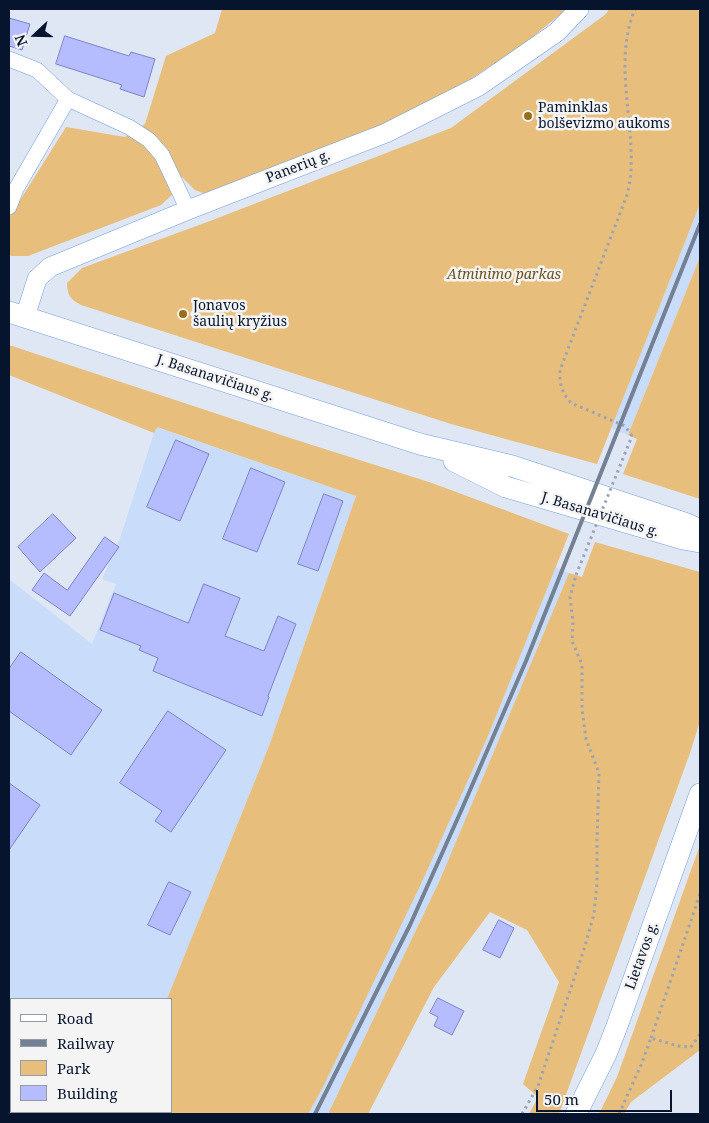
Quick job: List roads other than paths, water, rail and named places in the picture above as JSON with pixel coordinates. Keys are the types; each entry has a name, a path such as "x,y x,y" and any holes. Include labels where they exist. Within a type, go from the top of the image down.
{"main road":[{"name":"J. Basanavičiaus g.","path":"17,314 420,444 512,466 700,530"},
{"name":"J. Basanavičiaus g.","path":"420,444 506,487 683,540 700,542"},
{"name":"Lietavos g.","path":"576,1114 606,1054 617,1026 700,794"}],"street":[{"name":"Panerių g.","path":"17,314 37,279 50,267 188,210 386,133 479,86 558,32 579,9"},
{"path":"9,59 37,70 68,99 129,127 149,140 162,155 188,210"},
{"path":"9,207 16,189 68,99"}],"railway":[{"path":"315,1114 410,925 526,661 700,224"}],"place":[{"name":"Paminklas bolševizmo aukoms","path":"528,116"},
{"name":"Jonavos šaulių kryžius","path":"183,314"}],"park label":[{"name":"Atminimo parkas","path":"504,275"}]}
